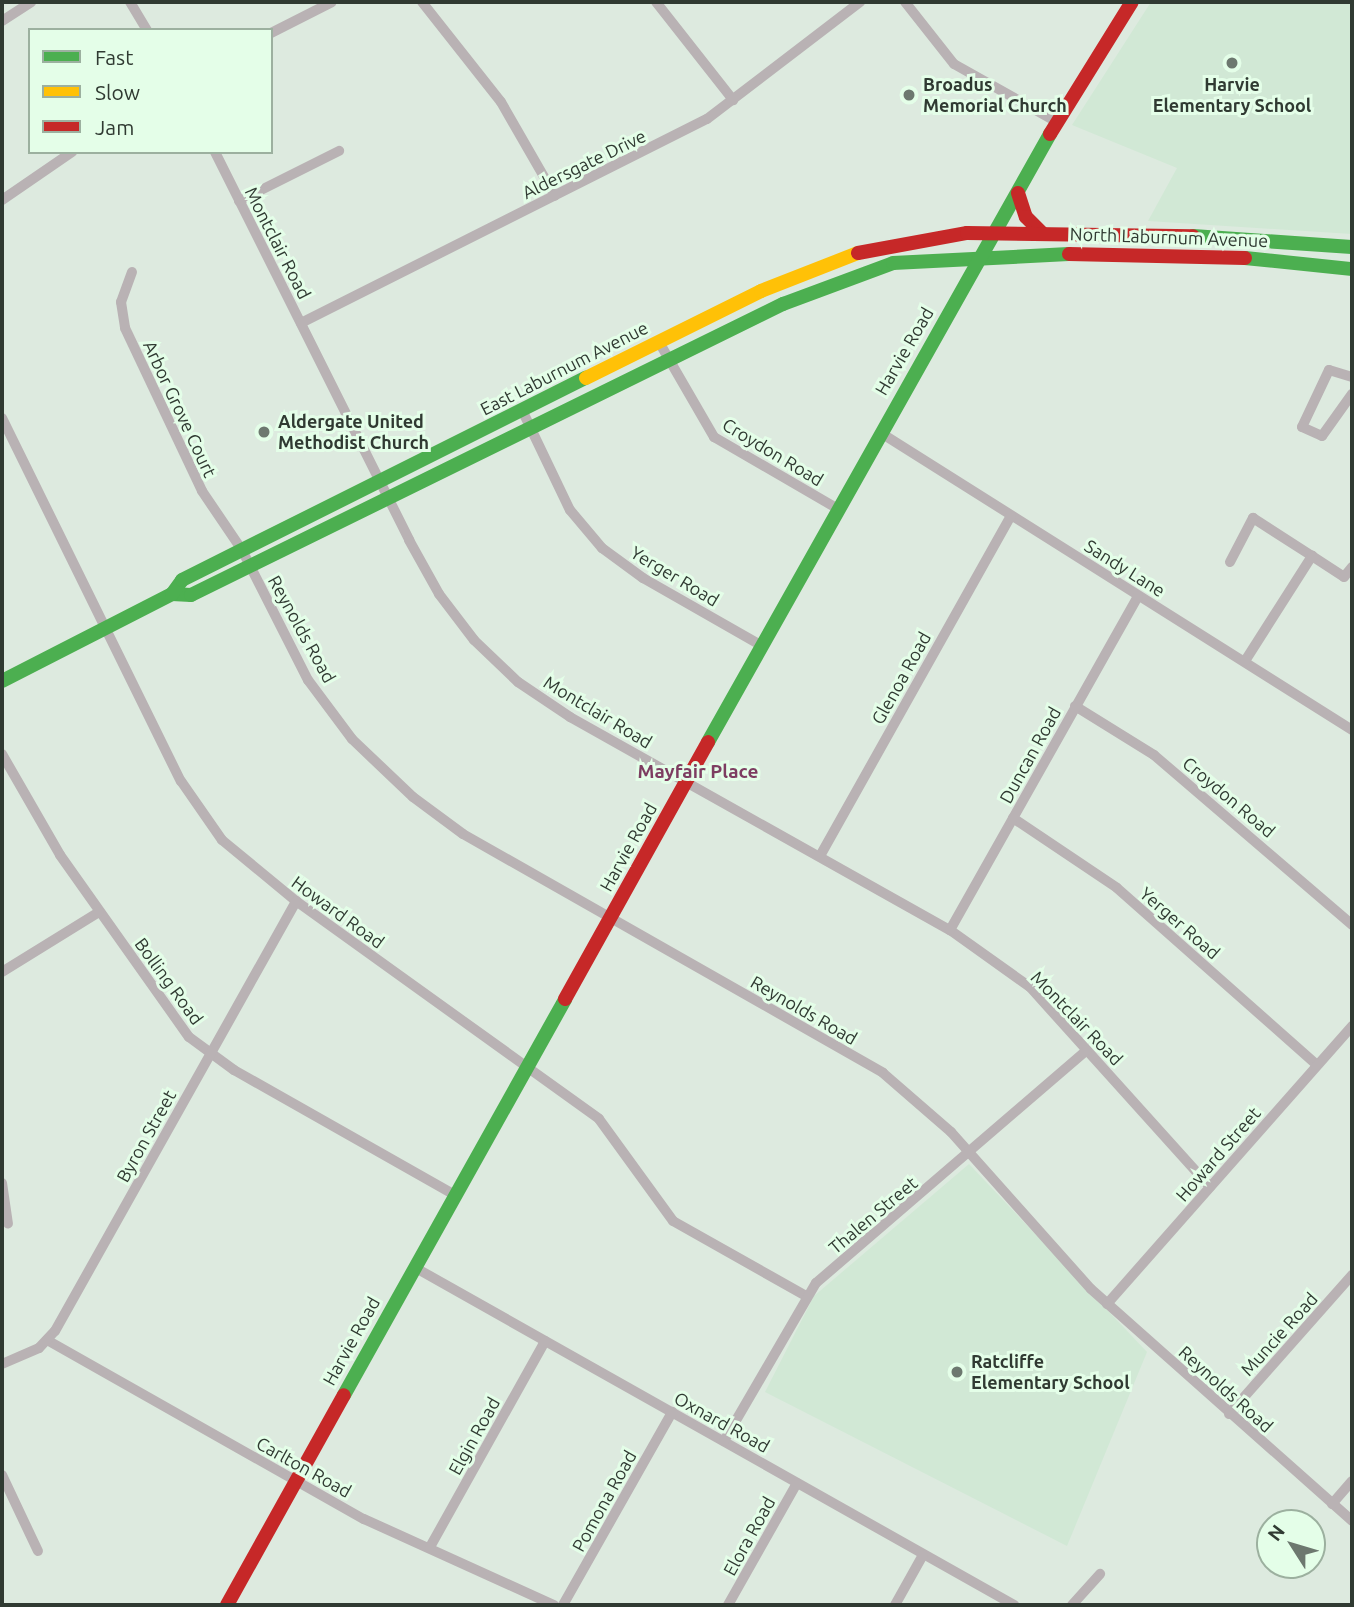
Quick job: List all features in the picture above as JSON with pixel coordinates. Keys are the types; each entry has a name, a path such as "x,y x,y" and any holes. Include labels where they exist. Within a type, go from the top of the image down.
{"main road":[{"name":"Harvie Road","path":"227,1605 838,509 1057,122 1132,2"},
{"path":"1018,193 1026,217 1042,233"},
{"name":"North Laburnum Avenue","path":"996,233 1259,238 1352,247"},
{"name":"East Laburnum Avenue","path":"2,681 172,594 182,580 659,342 837,259 927,237 996,233"},
{"path":"172,594 191,595 783,304 865,272 941,255 984,254"},
{"name":"North Laburnum Avenue","path":"984,254 1274,259 1352,269"}],"street":[{"path":"130,2 146,28"},
{"path":"273,32 332,2"},
{"path":"422,2 501,102 555,196"},
{"path":"656,2 733,100"},
{"name":"Aldersgate Drive","path":"302,323 691,128 733,100 860,2"},
{"path":"905,2 954,64 1057,122"},
{"path":"2,22 25,3"},
{"path":"239,201 339,151"},
{"path":"2,200 69,154"},
{"name":"Montclair Road","path":"216,154 439,594 474,640 518,682 570,717 950,930 1030,987 1210,1187"},
{"name":"Arbor Grove Court","path":"132,272 121,302 125,328 202,491 242,550"},
{"name":"Croydon Road","path":"659,342 713,437 838,509"},
{"path":"1352,377 1329,370 1302,427 1322,436 1352,394"},
{"name":"Yerger Road","path":"522,410 570,510 602,548 643,578 762,646"},
{"name":"Howard Road","path":"2,418 181,781 222,840 296,901 528,1066 611,1130 646,1191 673,1222 806,1296"},
{"name":"Sandy Lane","path":"881,433 1352,730"},
{"name":"Glenoa Road","path":"820,856 1011,516"},
{"path":"1230,562 1253,518 1345,577 1352,566"},
{"name":"Reynolds Road","path":"242,550 308,680 352,739 413,797 463,834 883,1073 970,1152 1107,1304 1352,1521"},
{"path":"1245,661 1312,556"},
{"name":"Duncan Road","path":"950,930 1138,596"},
{"name":"Croydon Road","path":"1075,706 1154,755 1352,925"},
{"name":"Bolling Road","path":"2,754 41,825 185,1033 210,1055 455,1195"},
{"name":"Yerger Road","path":"1013,818 1117,888 1318,1065"},
{"name":"Byron Street","path":"47,1340 296,901"},
{"path":"2,972 100,912"},
{"name":"Howard Street","path":"1107,1304 1352,1026"},
{"name":"Thalen Street","path":"724,1441 806,1296 1087,1050"},
{"path":"2,1183 8,1223"},
{"name":"Oxnard Road","path":"414,1268 1014,1605"},
{"name":"Muncie Road","path":"1230,1414 1352,1275"},
{"path":"2,1364 47,1340"},
{"name":"Carlton Road","path":"47,1340 295,1480 554,1605"},
{"name":"Elgin Road","path":"430,1547 545,1341"},
{"name":"Pomona Road","path":"563,1605 672,1412"},
{"path":"2,1475 38,1551"},
{"path":"1332,1504 1352,1481"},
{"name":"Elora Road","path":"728,1605 797,1483"},
{"path":"895,1605 923,1555"},
{"path":"1072,1605 1100,1574"}],"shaded area":[{"name":"Harvie Elementary School","path":"1151,2 1352,2 1352,234 1148,221 1177,168 1072,125"},
{"name":"Ratcliffe Elementary School","path":"969,1164 1147,1352 1067,1546 765,1392 814,1296"}],"traffic: fast":[{"path":"708,742 1050,134"},
{"path":"1193,236 1352,247"},
{"path":"172,594 191,595 783,304 893,263 1069,254"},
{"path":"1245,258 1352,269"},
{"path":"2,681 172,594 182,580 586,378"},
{"path":"344,1395 565,999"}],"traffic: slow":[{"path":"586,378 761,291 858,253"}],"traffic: jam":[{"path":"1050,134 1132,2"},
{"path":"1018,193 1026,217 1042,233"},
{"path":"858,253 967,233 1193,236"},
{"path":"1069,254 1245,258"},
{"path":"565,999 708,742"},
{"path":"227,1605 344,1395"}],"place":[{"name":"Harvie Elementary School","path":"1232,63"},
{"name":"Broadus Memorial Church","path":"909,95"},
{"name":"Aldergate United Methodist Church","path":"264,432"},
{"name":"Ratcliffe Elementary School","path":"957,1372"}],"district":[{"name":"Mayfair Place","path":"698,772"}]}
